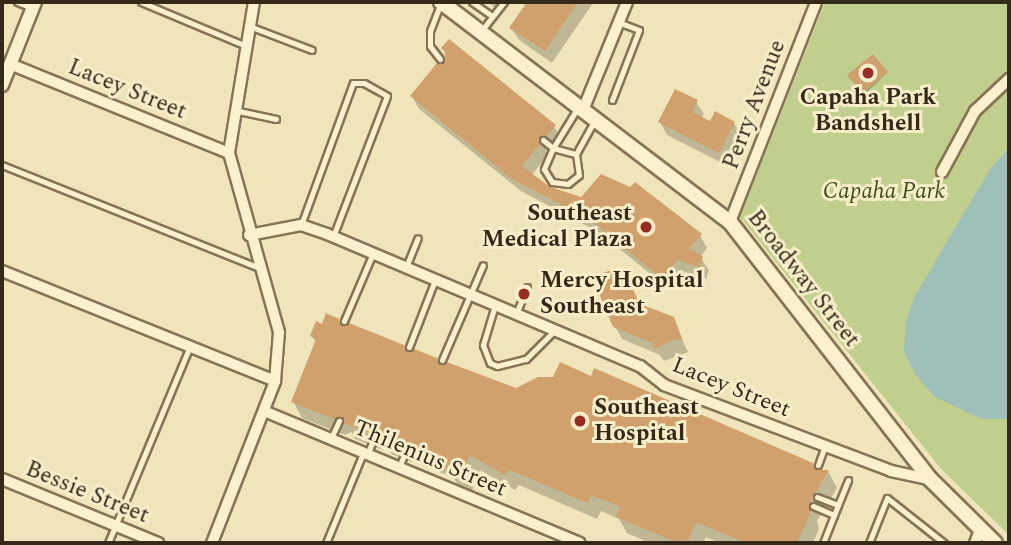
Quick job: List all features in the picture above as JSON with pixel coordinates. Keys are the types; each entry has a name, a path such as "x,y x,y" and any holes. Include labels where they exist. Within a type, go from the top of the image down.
{"main road":[{"name":"Broadway Street","path":"441,2 730,222 930,480 977,536 995,543"}],"street":[{"path":"212,543 275,381 279,332 249,235 229,153 254,2"},
{"path":"586,112 626,2"},
{"name":"Perry Avenue","path":"730,222 816,2"},
{"path":"2,85 34,5"},
{"name":"Lacey Street","path":"10,64 229,153"},
{"path":"942,172 975,111 1009,79"},
{"path":"249,235 301,225"},
{"name":"Lacey Street","path":"301,225 640,366 664,385 891,471 930,480"},
{"path":"2,271 275,381"},
{"name":"Thilenius Street","path":"264,411 579,543"},
{"name":"Bessie Street","path":"2,479 158,543"}],"lane":[{"path":"17,2 34,5"},
{"path":"141,2 150,3 246,46"},
{"path":"440,59 430,46 430,31 441,2"},
{"path":"472,2 492,16"},
{"path":"480,32 503,2"},
{"path":"612,100 639,30 618,22"},
{"path":"249,26 312,50"},
{"path":"301,225 353,83 363,83 385,90 387,96 333,237"},
{"path":"234,110 276,119"},
{"path":"586,112 576,154 579,175 568,184 552,182 544,169 553,148 586,112"},
{"path":"543,141 553,148 576,154"},
{"path":"2,165 259,268"},
{"path":"406,267 418,238"},
{"path":"345,321 373,253"},
{"path":"442,360 483,265"},
{"path":"409,347 435,280"},
{"path":"516,314 527,287"},
{"path":"495,305 483,345 490,363 498,366 526,359 555,330"},
{"path":"108,543 190,346"},
{"path":"331,438 338,421"},
{"path":"326,543 375,435"},
{"path":"818,465 825,446"},
{"path":"399,467 407,448"},
{"path":"822,543 848,480"},
{"path":"817,497 838,505"},
{"path":"869,543 887,498 944,543"},
{"path":"813,506 834,515"}],"green space":[{"name":"Capaha Park","path":"825,2 1009,2 1009,535 941,469 740,217"}],"water":[{"path":"1009,148 1009,419 982,419 935,397 915,374 904,351 906,321 914,298 956,226 991,168"}],"building":[{"path":"527,2 578,2 545,51 509,28"},
{"path":"449,39 556,125 546,136 539,136 540,144 522,166 550,187 581,197 601,174 630,187 635,182 702,234 689,249 703,256 700,267 677,260 662,279 591,220 512,179 410,96 437,63 445,62 446,52 441,48"},
{"name":"Capaha Park Bandshell","path":"873,54 888,72 862,93 847,75"},
{"path":"675,89 698,100 692,112 710,121 715,111 735,122 719,153 658,122"},
{"name":"Southeast Medical Plaza","path":"614,269 621,272 626,287 631,285 640,304 674,317 683,341 675,339 655,349 653,343 613,327 595,284 600,282 598,275"},
{"name":"Southeast Hospital","path":"326,313 339,319 343,326 349,323 404,345 408,352 414,349 437,358 441,365 447,362 516,388 538,377 553,377 560,362 591,376 594,368 813,463 816,470 829,470 809,503 811,511 797,543 746,543 696,522 687,542 679,539 678,543 616,517 620,507 591,495 588,503 509,470 505,475 470,455 462,475 446,469 448,463 412,450 410,444 402,446 380,437 378,430 370,433 344,423 341,416 334,419 291,402 316,339 310,336 316,321 322,324"}],"place":[{"name":"Capaha Park Bandshell","path":"868,73"},
{"name":"Southeast Medical Plaza","path":"646,227"},
{"name":"Mercy Hospital Southeast","path":"524,294"},
{"name":"Southeast Hospital","path":"580,421"}]}
